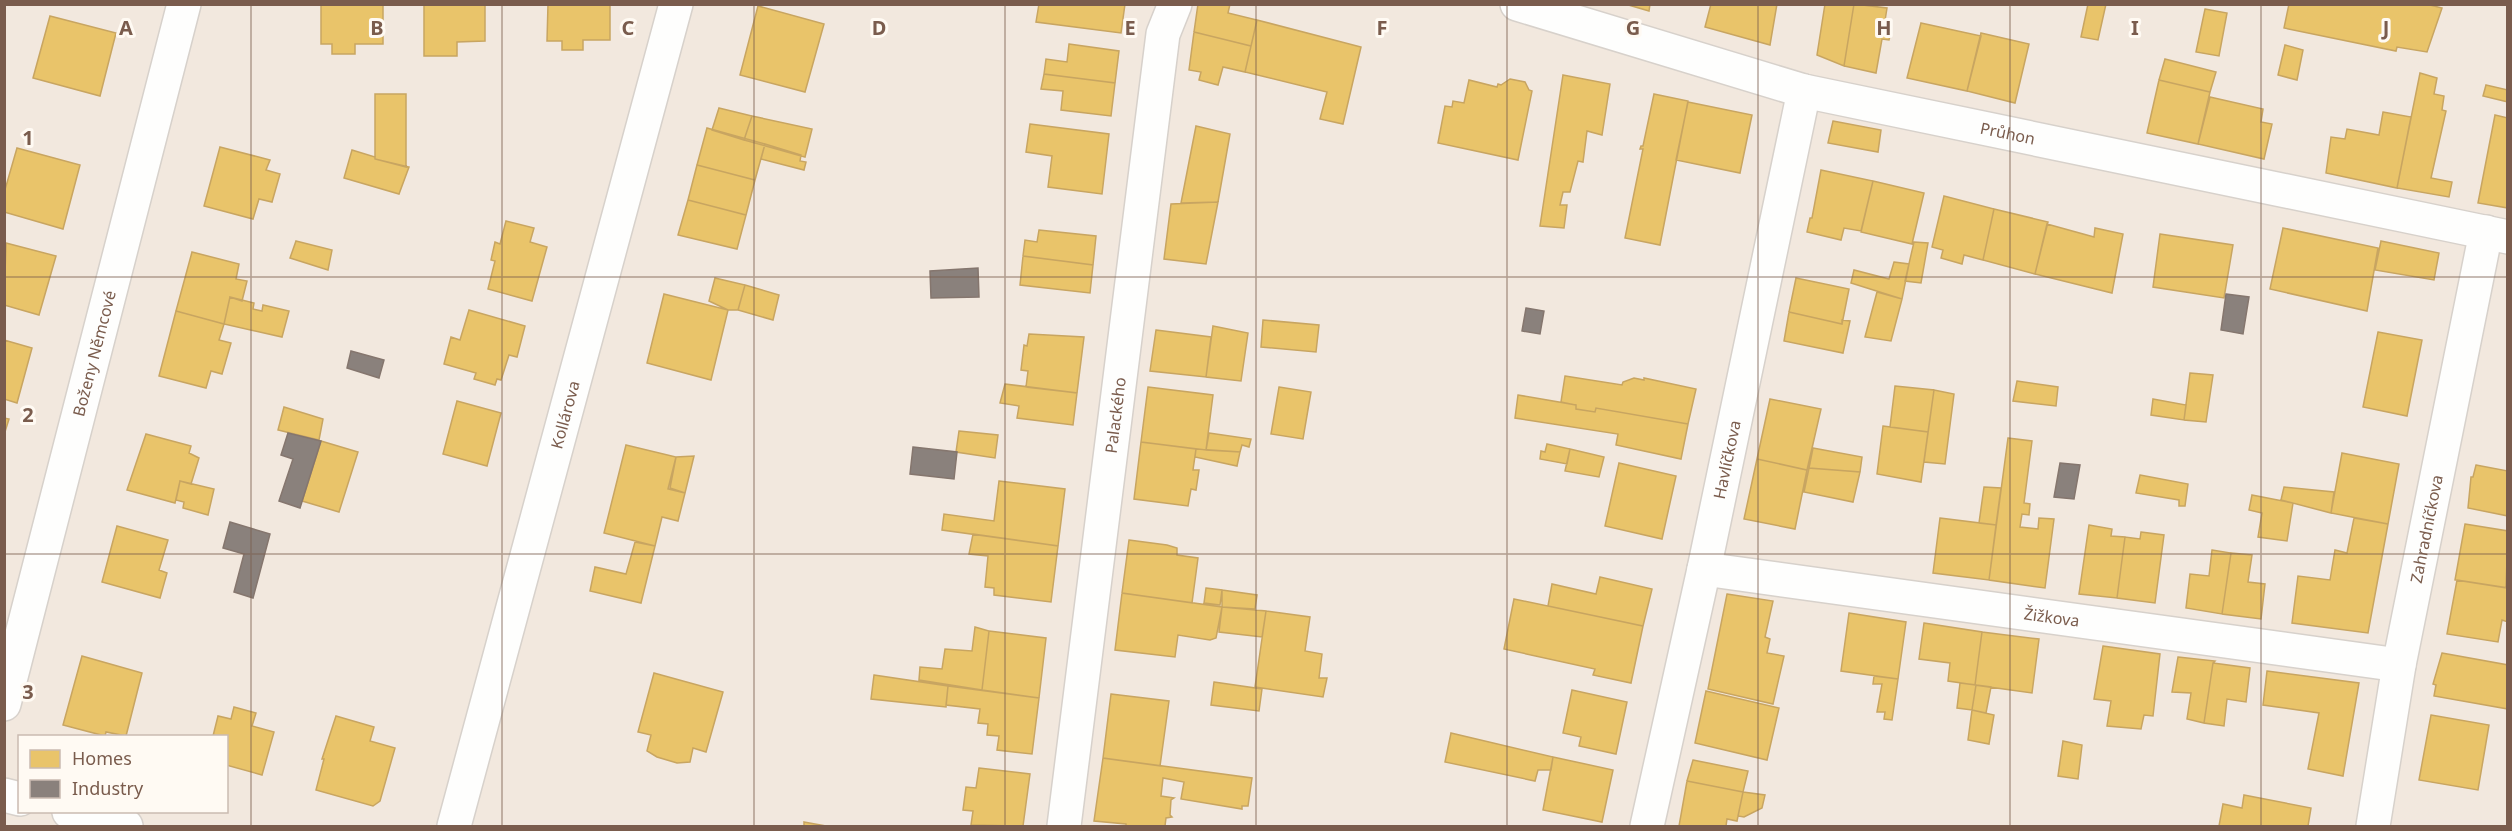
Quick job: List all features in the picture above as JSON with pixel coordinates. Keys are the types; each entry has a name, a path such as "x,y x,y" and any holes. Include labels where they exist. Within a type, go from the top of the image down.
{"street":[{"name":"Boženy Němcové","path":"4,704 184,4"},
{"name":"Kollárova","path":"454,826 676,4"},
{"name":"Palackého","path":"1064,826 1163,34 1175,4"},
{"name":"Průhon","path":"1517,4 1804,91 2497,235"},
{"name":"Havlíčkova","path":"1647,826 1704,569 1804,91"},
{"name":"Zahradníčkova","path":"2373,826 2399,665 2497,235"},
{"name":"Žižkova","path":"1704,569 2399,665"},
{"path":"73,813 126,826"}],"shaded area":[{"path":"5,5 2507,5 2507,826 5,826"}],"building: Homes":[{"path":"321,4 383,4 383,44 355,44 355,54 332,54 332,44 321,44"},
{"path":"424,4 485,4 485,41 457,42 457,56 424,56"},
{"path":"548,4 610,4 610,40 583,40 583,50 562,50 562,41 547,41"},
{"path":"1039,4 1125,4 1121,33 1036,22"},
{"path":"1198,4 1230,4 1228,13 1257,20 1251,46 1194,32"},
{"path":"1625,4 1650,4 1649,11"},
{"path":"1711,4 1777,4 1770,45 1705,27"},
{"path":"1825,4 1854,4 1844,66 1817,55"},
{"path":"1854,4 1887,8 1884,27 1891,32 1889,40 1882,39 1876,73 1844,66"},
{"path":"2088,4 2106,4 2098,40 2081,37"},
{"path":"2289,4 2426,4 2442,8 2427,52 2397,47 2396,51 2284,28"},
{"path":"758,6 824,24 805,92 740,75"},
{"path":"2205,9 2227,13 2219,56 2196,52"},
{"path":"50,16 116,33 100,96 33,78"},
{"path":"1257,20 1361,47 1343,124 1320,119 1327,92 1245,72"},
{"path":"1921,23 1981,36 1967,91 1907,78"},
{"path":"1194,32 1251,46 1245,72 1223,67 1218,85 1199,80 1201,72 1189,70"},
{"path":"1981,33 2029,44 2015,103 1967,91"},
{"path":"1069,44 1119,51 1115,83 1044,74 1046,59 1067,62"},
{"path":"2285,45 2303,50 2297,80 2278,75"},
{"path":"2165,59 2216,72 2210,92 2159,80"},
{"path":"2420,73 2437,78 2434,94 2444,96 2442,110 2446,111 2431,178 2452,182 2449,197 2397,188"},
{"path":"1044,74 1115,83 1111,116 1061,110 1063,91 1041,89"},
{"path":"1563,75 1610,84 1602,135 1587,131 1583,162 1578,161 1570,192 1563,192 1560,205 1567,205 1564,228 1540,226"},
{"path":"1510,79 1525,82 1532,91 1518,160 1438,143 1445,106 1452,107 1453,101 1464,103 1469,80 1497,87 1498,84 1501,85"},
{"path":"2159,80 2210,92 2198,144 2147,133"},
{"path":"2486,85 2508,90 2508,102 2483,96"},
{"path":"375,94 406,94 406,167 375,159"},
{"path":"1654,94 1688,101 1660,245 1625,238 1643,149 1640,149 1643,146"},
{"path":"2210,97 2263,109 2261,122 2272,124 2264,159 2198,144"},
{"path":"1688,102 1752,115 1740,173 1676,160"},
{"path":"719,108 752,116 744,140 712,130"},
{"path":"2383,112 2411,117 2397,188 2326,173 2331,137 2345,139 2347,129 2379,135"},
{"path":"2495,115 2508,118 2508,208 2478,203"},
{"path":"752,116 812,129 805,157 744,140"},
{"path":"1833,121 1881,130 1878,152 1828,143"},
{"path":"1030,124 1109,134 1102,194 1048,187 1052,156 1026,152"},
{"path":"1196,126 1230,134 1218,202 1181,203"},
{"path":"707,128 765,144 755,180 697,165"},
{"path":"765,144 801,155 800,161 806,162 804,170 761,159"},
{"path":"220,147 270,160 266,170 280,174 272,202 259,199 253,219 204,206"},
{"path":"17,148 80,165 63,229 4,212 4,193"},
{"path":"352,150 375,157 375,159 409,167 399,194 344,178"},
{"path":"697,165 755,180 746,215 688,200"},
{"path":"1821,170 1873,181 1861,231 1844,228 1841,240 1807,232"},
{"path":"1873,181 1924,193 1912,244 1861,232"},
{"path":"1944,196 1994,209 1983,260 1964,255 1962,264 1941,258 1943,250 1932,247"},
{"path":"688,200 746,215 737,249 678,235"},
{"path":"1218,202 1206,264 1164,259 1171,204"},
{"path":"1994,209 2048,222 2035,274 1983,260"},
{"path":"506,221 534,228 530,242 547,247 532,301 488,289 495,261 491,260 495,242 500,244"},
{"path":"2047,224 2094,237 2095,228 2123,234 2112,293 2035,274"},
{"path":"2283,228 2378,248 2367,311 2270,289"},
{"path":"1039,230 1096,236 1093,265 1023,256 1025,240 1037,242"},
{"path":"2160,234 2233,245 2224,298 2153,287"},
{"path":"296,241 332,250 328,270 290,258"},
{"path":"2381,241 2439,253 2434,280 2375,270"},
{"path":"1914,242 1928,243 1921,283 1905,281"},
{"path":"6,243 56,256 39,315 4,305"},
{"path":"192,252 239,264 236,279 247,281 242,301 230,297 224,324 176,311"},
{"path":"1023,256 1093,265 1090,293 1020,285"},
{"path":"1894,262 1909,264 1902,299 1851,283 1854,270 1889,279"},
{"path":"715,278 745,285 738,310 728,310 709,301"},
{"path":"1796,278 1849,289 1842,324 1789,312"},
{"path":"745,285 779,295 773,320 738,310"},
{"path":"1877,292 1902,299 1891,341 1865,337"},
{"path":"664,294 728,310 711,380 647,363"},
{"path":"230,297 254,303 253,309 262,311 263,305 289,311 282,337 224,324"},
{"path":"469,310 525,326 517,357 509,355 501,380 497,379 495,385 474,379 476,373 444,364 451,337 460,340"},
{"path":"176,311 224,324 219,340 231,343 222,374 211,371 206,388 159,376"},
{"path":"1789,312 1842,324 1842,320 1850,321 1843,353 1784,341"},
{"path":"1263,320 1319,325 1316,352 1261,347"},
{"path":"1213,326 1248,333 1241,381 1206,377"},
{"path":"1156,330 1211,337 1206,377 1150,371"},
{"path":"2378,332 2422,340 2407,416 2363,407"},
{"path":"1029,334 1084,337 1077,393 1026,387 1028,371 1021,370 1024,345 1027,346"},
{"path":"4,340 32,348 17,403 4,399"},
{"path":"2190,373 2213,375 2206,422 2184,420"},
{"path":"1565,376 1622,385 1623,382 1634,378 1644,380 1644,378 1696,389 1688,424 1596,408 1595,412 1576,409 1576,405 1561,402"},
{"path":"2017,381 2058,387 2056,406 2013,401"},
{"path":"1005,384 1077,393 1073,425 1017,418 1019,406 1000,403"},
{"path":"1895,386 1934,390 1928,432 1890,427"},
{"path":"1148,387 1213,395 1206,450 1141,442"},
{"path":"1279,387 1311,392 1303,439 1271,434"},
{"path":"1934,390 1954,394 1945,464 1924,462"},
{"path":"1518,395 1576,405 1576,409 1595,412 1596,408 1688,424 1681,459 1616,445 1618,434 1515,418"},
{"path":"1770,399 1821,409 1807,470 1757,459"},
{"path":"2153,399 2186,405 2184,420 2151,415"},
{"path":"457,401 501,413 487,466 443,454"},
{"path":"284,407 323,419 319,440 278,430"},
{"path":"4,418 9,419 4,435"},
{"path":"1883,426 1928,432 1921,482 1877,474"},
{"path":"959,431 998,435 995,458 956,452"},
{"path":"1209,433 1251,439 1249,447 1242,445 1240,452 1206,450"},
{"path":"146,434 191,446 189,453 199,458 191,484 180,481 175,503 127,490"},
{"path":"2008,438 2032,441 2024,503 2030,504 2029,515 2022,514 2020,527 2038,529 2039,518 2054,519 2045,588 1989,580"},
{"path":"321,441 358,452 339,512 302,501"},
{"path":"1141,442 1196,449 1193,470 1199,470 1196,490 1191,489 1188,506 1134,499"},
{"path":"1547,444 1570,449 1567,464 1540,459 1541,451 1545,452"},
{"path":"626,445 676,457 668,489 685,493 678,521 662,517 655,546 604,533"},
{"path":"1813,448 1862,457 1860,472 1809,468"},
{"path":"1196,449 1240,452 1237,466 1195,457"},
{"path":"1570,449 1604,457 1599,477 1565,471"},
{"path":"2342,453 2399,464 2388,524 2331,513"},
{"path":"694,456 685,493 670,488 676,457"},
{"path":"1757,459 1807,470 1795,529 1744,519"},
{"path":"1619,463 1676,476 1662,539 1605,526"},
{"path":"2476,465 2508,471 2508,516 2468,508 2471,477 2473,477"},
{"path":"1809,468 1860,472 1853,502 1804,492"},
{"path":"2140,475 2188,484 2185,506 2179,506 2179,500 2136,493"},
{"path":"180,481 214,489 208,515 183,508 184,502 176,500"},
{"path":"999,481 1065,489 1058,546 942,530 944,514 994,521"},
{"path":"1984,487 2001,488 1996,525 1979,523"},
{"path":"2284,487 2334,492 2331,513 2281,500"},
{"path":"2252,495 2293,503 2287,541 2258,537 2262,513 2249,510"},
{"path":"1940,518 1996,525 1989,580 1933,573"},
{"path":"2354,518 2388,524 2368,633 2292,623 2298,576 2330,580 2335,550 2347,553"},
{"path":"2465,524 2508,531 2506,588 2455,580"},
{"path":"2089,525 2112,529 2111,536 2125,537 2117,598 2079,594"},
{"path":"117,526 168,540 159,570 167,573 160,598 102,582"},
{"path":"2141,532 2164,535 2155,603 2117,598 2125,537 2140,539"},
{"path":"973,534 1058,546 1051,602 994,595 994,588 985,587 988,556 969,554"},
{"path":"1129,540 1167,545 1177,548 1177,555 1198,558 1192,603 1122,593"},
{"path":"635,542 655,546 641,603 590,591 595,567 626,574"},
{"path":"2212,550 2231,553 2222,614 2186,608 2190,574 2209,576"},
{"path":"2231,553 2252,555 2248,582 2265,584 2261,619 2222,614"},
{"path":"1600,577 1652,589 1643,626 1548,606 1552,584 1596,594"},
{"path":"2457,580 2508,588 2508,622 2502,620 2498,642 2447,634"},
{"path":"1206,588 1222,590 1220,605 1204,603"},
{"path":"1222,590 1257,595 1255,609 1222,607"},
{"path":"1122,593 1222,607 1216,638 1210,640 1178,635 1175,657 1115,650"},
{"path":"1727,594 1773,601 1765,637 1770,639 1767,653 1784,656 1773,704 1708,689"},
{"path":"1514,599 1643,626 1631,683 1593,675 1595,669 1504,649"},
{"path":"1222,607 1266,611 1262,637 1219,632"},
{"path":"1266,611 1310,617 1305,651 1322,654 1319,678 1327,678 1323,697 1255,687"},
{"path":"1849,613 1906,622 1898,679 1841,671"},
{"path":"1924,623 1982,632 1975,685 1948,681 1950,663 1919,659"},
{"path":"975,627 989,631 982,690 919,680 920,667 942,669 945,649 972,651"},
{"path":"989,631 1046,638 1039,698 982,690"},
{"path":"1982,632 2039,639 2032,693 1975,685"},
{"path":"2103,646 2160,654 2153,716 2144,715 2141,729 2107,726 2111,701 2094,699"},
{"path":"2442,653 2508,665 2508,709 2434,696 2436,685 2433,684"},
{"path":"82,656 142,673 126,735 106,732 105,735 101,735 63,725"},
{"path":"2178,657 2215,661 2204,723 2187,719 2191,693 2172,692"},
{"path":"2213,663 2250,668 2246,702 2227,699 2224,726 2204,723"},
{"path":"2267,671 2359,683 2343,776 2308,769 2319,713 2263,705"},
{"path":"654,673 723,692 706,752 693,748 690,762 677,763 657,757 647,751 651,735 638,732"},
{"path":"874,675 948,686 946,707 871,699"},
{"path":"1874,676 1898,679 1892,720 1884,719 1885,712 1877,712 1882,684 1873,684"},
{"path":"1214,682 1262,689 1259,711 1211,705"},
{"path":"1960,683 1976,685 1972,710 1957,708"},
{"path":"1976,685 1991,687 1986,713 1972,710"},
{"path":"948,686 1039,698 1032,754 997,750 999,736 987,735 988,724 978,723 980,709 946,705"},
{"path":"1572,690 1627,702 1616,754 1579,746 1581,737 1563,733"},
{"path":"1706,691 1779,708 1767,760 1695,743"},
{"path":"1111,694 1169,701 1160,766 1103,758"},
{"path":"234,707 256,713 252,726 274,732 262,775 228,766 228,735 213,735 218,716 231,719"},
{"path":"1972,710 1994,715 1989,744 1968,740"},
{"path":"2431,715 2489,725 2478,790 2419,780"},
{"path":"336,716 374,727 370,741 395,748 380,801 373,806 316,790 324,759 322,759"},
{"path":"1451,733 1553,757 1551,770 1538,770 1535,781 1445,762"},
{"path":"2063,741 2082,745 2078,779 2058,776"},
{"path":"1553,757 1613,770 1602,822 1543,810"},
{"path":"1103,758 1252,778 1248,806 1242,806 1242,809 1181,799 1184,782 1163,778 1161,796 1174,798 1171,800 1170,815 1172,817 1166,818 1165,826 1126,826 1126,824 1094,821"},
{"path":"1693,760 1748,771 1743,792 1687,781"},
{"path":"979,768 1030,774 1023,826 971,825 973,811 963,810 966,787 976,788"},
{"path":"1687,781 1743,792 1737,821 1727,819 1726,826 1679,826"},
{"path":"1743,792 1765,795 1762,808 1744,817 1738,816"},
{"path":"2244,795 2311,808 2308,826 2219,826 2223,804 2242,808"},
{"path":"804,822 826,826 804,826"}],"building: Industry":[{"path":"978,268 979,297 931,298 930,271"},
{"path":"2226,294 2249,297 2243,334 2221,330"},
{"path":"1526,308 1544,311 1540,334 1522,331"},
{"path":"351,351 384,360 379,378 347,368"},
{"path":"288,433 321,441 300,508 279,501 293,459 281,455"},
{"path":"913,447 957,452 954,479 910,474"},
{"path":"2060,463 2080,465 2074,499 2054,497"},
{"path":"230,522 270,534 253,598 234,592 244,554 223,548"}]}
